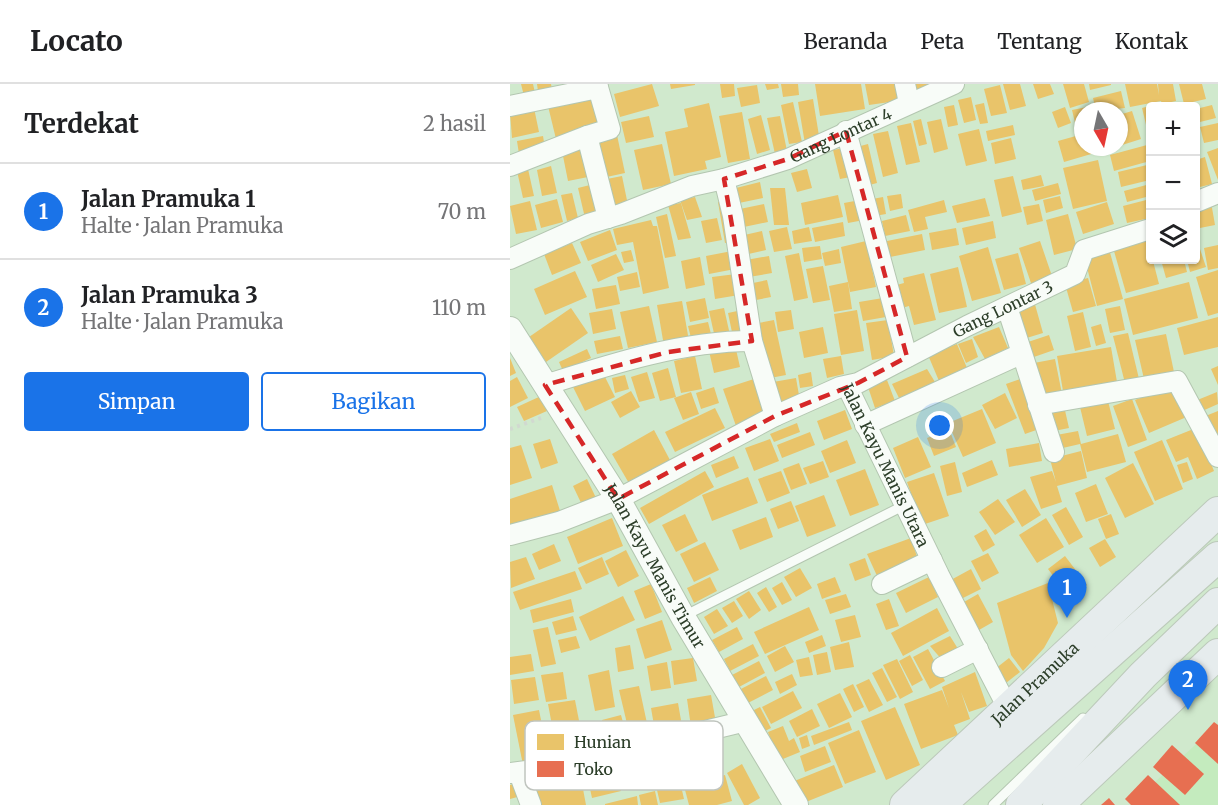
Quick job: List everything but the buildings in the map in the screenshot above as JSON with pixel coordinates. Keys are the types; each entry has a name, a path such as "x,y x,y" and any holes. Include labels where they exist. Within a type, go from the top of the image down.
{"main road":[{"name":"Jalan Pramuka","path":"905,805 1211,522"},
{"name":"Jalan Pramuka","path":"940,805 1218,557"},
{"path":"1021,805 1143,675 1218,603"},
{"path":"1058,805 1218,654"}],"street":[{"name":"Gang Lontar 4","path":"510,260 562,235 692,186 724,179 788,159 846,131 907,93 954,84"},
{"path":"510,106 598,86 610,129 510,166"},
{"path":"846,131 907,357"},
{"path":"587,136 608,218"},
{"path":"724,179 733,216 752,341 775,416"},
{"path":"1200,200 1218,193"},
{"name":"Gang Lontar 3","path":"847,386 858,383 1075,274 1084,250 1146,230"},
{"path":"1006,307 1054,452"},
{"name":"Jalan Kayu Manis Timur","path":"510,329 562,411 607,503 683,617 796,805"},
{"path":"545,385 602,366 725,341 752,341"},
{"path":"866,425 1014,357"},
{"path":"1038,405 1177,381 1218,457"},
{"name":"Jalan Kayu Manis Utara","path":"510,535 559,522 607,503 775,416 847,386 1009,710"},
{"path":"882,584 932,560"},
{"path":"942,667 978,649"},
{"path":"723,727 746,721"},
{"path":"515,773 531,805"}],"lane":[{"path":"683,617 905,505"},
{"path":"991,774 1108,666 1143,626"},
{"path":"1114,692 1143,675"},
{"path":"993,805 1088,713"}],"path":[{"path":"510,429 562,411"}],"highlighted area":[{"path":"846,131 907,357 858,383 775,416 618,499 545,385 668,352 752,341 724,179 788,159"}],"shaded area":[{"path":"1218,724 1218,805 1130,805"}],"place":[{"name":"Jalan Pramuka 1","path":"1067,618"},
{"name":"Jalan Pramuka 3","path":"1188,710"}]}
